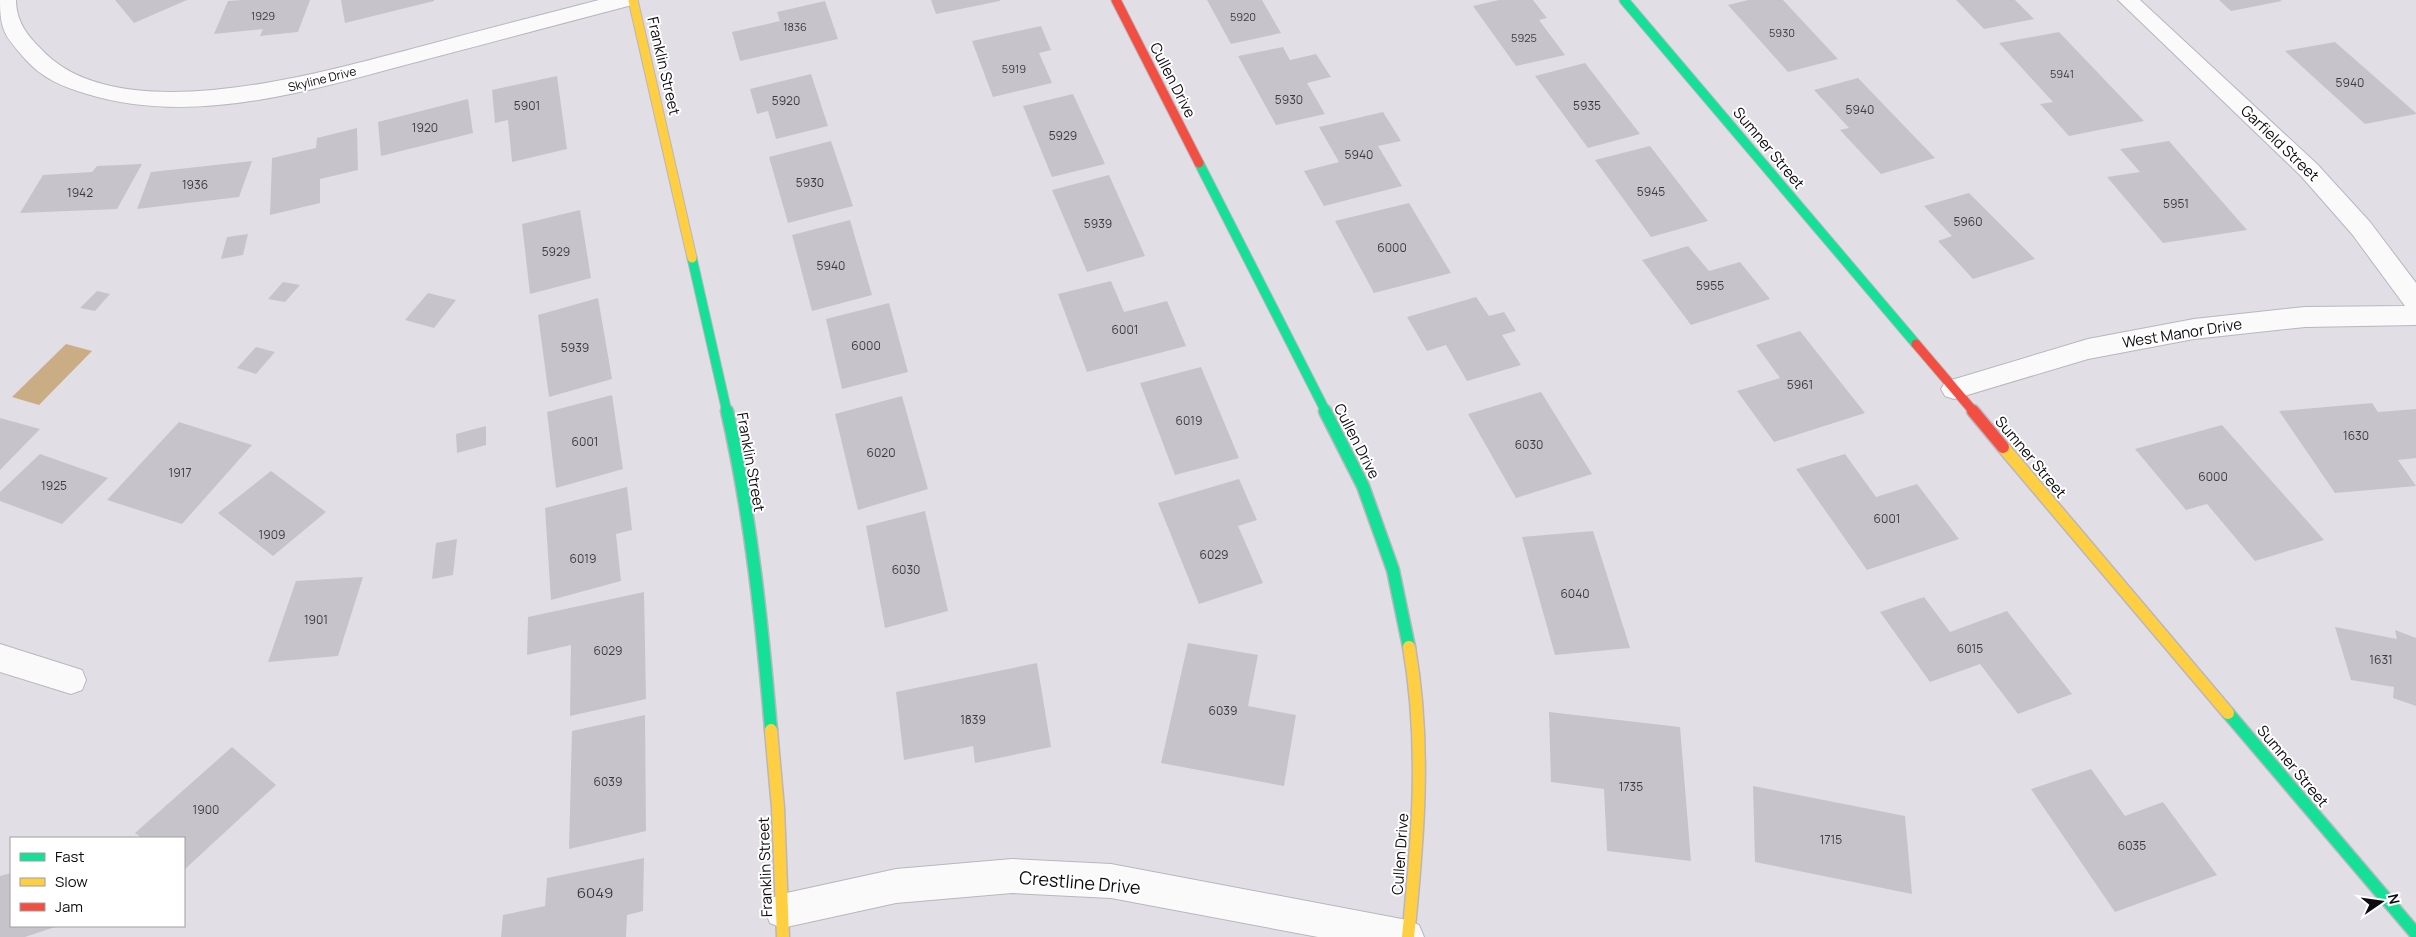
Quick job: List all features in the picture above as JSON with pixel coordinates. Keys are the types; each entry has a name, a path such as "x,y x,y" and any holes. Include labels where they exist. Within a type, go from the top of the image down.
{"street":[{"name":"Skyline Drive","path":"6,0 6,17 25,48 52,72 92,89 141,98 197,100 244,96 292,87 625,0"},
{"name":"Franklin Street","path":"634,0 735,445 761,610 778,808 782,924"},
{"name":"Cullen Drive","path":"1116,0 1363,486 1393,570 1413,664 1420,752 1417,847 1407,937"},
{"name":"Sumner Street","path":"1624,0 2416,934"},
{"name":"Garfield Street","path":"2128,0 2309,170 2361,228 2416,301"},
{"name":"West Manor Drive","path":"1954,389 2088,349 2194,329 2305,317 2416,315"},
{"path":"0,658 71,680"},
{"name":"Crestline Drive","path":"782,924 896,886 1012,876 1111,881 1407,937"}],"shaded area":[{"path":"66,344 92,351 39,405 12,397"}],"building":[{"path":"115,0 187,0 134,23"},
{"path":"310,0 298,32 260,36 263,29 214,34 228,1"},
{"path":"341,0 434,0 434,1 345,23"},
{"path":"931,0 1000,0 1000,1 936,14"},
{"path":"1207,0 1262,0 1281,33 1231,44"},
{"path":"1499,0 1533,0 1547,18 1539,20 1565,55 1516,66 1473,6"},
{"path":"1748,0 1783,0 1838,59 1788,72 1728,5"},
{"path":"1956,0 2015,0 2034,19 1984,29"},
{"path":"2219,0 2280,0 2282,1 2231,11"},
{"path":"825,1 838,39 740,61 732,32 780,21 777,12"},
{"path":"1041,26 1051,50 1039,53 1052,83 993,97 972,41"},
{"path":"2059,32 2144,121 2069,136 2040,104 2053,102 1999,43"},
{"path":"2335,42 2416,114 2365,124 2285,51"},
{"path":"1283,47 1290,60 1316,54 1331,77 1307,83 1325,114 1276,125 1238,56"},
{"path":"1585,63 1640,134 1588,148 1535,76"},
{"path":"811,74 828,126 776,139 768,111 757,114 750,89"},
{"path":"557,76 567,149 512,162 508,120 495,123 492,90"},
{"path":"1858,78 1935,158 1881,174 1840,130 1849,128 1814,90"},
{"path":"1073,94 1105,164 1052,177 1023,106"},
{"path":"468,99 473,133 381,156 378,122"},
{"path":"1383,112 1401,141 1378,146 1402,186 1324,206 1304,171 1339,162 1319,127"},
{"path":"357,128 358,170 320,179 320,203 270,215 272,158 316,148 317,138"},
{"path":"831,141 853,206 788,223 769,157"},
{"path":"2169,141 2247,230 2163,243 2107,177 2140,172 2120,149"},
{"path":"1650,146 1708,221 1651,237 1595,160"},
{"path":"252,161 239,197 137,209 151,172"},
{"path":"142,164 117,209 20,213 43,175 92,172 97,166"},
{"path":"1109,175 1145,256 1087,272 1052,190"},
{"path":"1969,193 2035,259 1973,279 1938,241 1952,236 1924,206"},
{"path":"1409,203 1451,273 1374,293 1335,221"},
{"path":"580,210 591,278 530,294 522,224"},
{"path":"850,220 872,295 812,311 792,235"},
{"path":"248,234 243,255 221,259 227,237"},
{"path":"1688,246 1709,271 1740,262 1770,299 1691,325 1642,260"},
{"path":"1111,281 1124,312 1167,301 1186,346 1087,372 1058,294"},
{"path":"283,282 300,285 285,302 268,299"},
{"path":"97,291 110,294 95,311 80,308"},
{"path":"428,293 456,300 434,328 405,320"},
{"path":"1476,297 1489,316 1504,312 1516,331 1502,335 1521,365 1467,381 1446,345 1427,351 1407,317"},
{"path":"598,298 612,379 549,397 538,315"},
{"path":"889,303 908,372 842,389 826,319"},
{"path":"1800,331 1865,413 1774,442 1737,391 1780,378 1756,345"},
{"path":"256,347 275,352 256,374 237,368"},
{"path":"1201,367 1239,458 1175,475 1140,383"},
{"path":"1541,392 1592,474 1516,498 1468,414"},
{"path":"612,395 623,469 556,488 547,412"},
{"path":"902,396 928,489 858,510 835,414"},
{"path":"2372,403 2378,412 2416,409 2416,458 2398,460 2416,486 2335,493 2279,411"},
{"path":"0,418 40,429 0,470"},
{"path":"179,422 252,445 182,524 107,500"},
{"path":"2222,425 2324,540 2255,561 2207,504 2186,510 2135,449"},
{"path":"486,426 486,445 457,453 456,434"},
{"path":"40,454 108,478 62,524 0,501 0,492"},
{"path":"1845,454 1876,497 1917,484 1959,539 1867,570 1796,469"},
{"path":"271,471 326,512 273,556 218,513"},
{"path":"1239,479 1257,520 1238,526 1263,583 1199,604 1158,503"},
{"path":"627,487 632,530 616,534 621,581 551,600 545,508"},
{"path":"925,511 948,611 885,628 866,526"},
{"path":"1593,531 1630,648 1555,655 1522,537"},
{"path":"457,539 453,575 432,579 436,543"},
{"path":"363,577 338,656 268,662 296,581"},
{"path":"644,592 646,699 570,716 571,645 527,655 528,617"},
{"path":"1924,597 1950,632 2007,611 2072,694 2018,714 1980,664 1930,682 1880,612"},
{"path":"2335,627 2397,639 2395,630 2416,638 2416,706 2393,698 2394,687 2351,680"},
{"path":"1188,643 1258,655 1248,706 1296,715 1284,786 1161,763"},
{"path":"1037,663 1051,747 975,763 973,746 904,760 896,692"},
{"path":"1549,712 1680,727 1691,861 1607,851 1604,789 1551,782"},
{"path":"645,715 646,831 569,849 572,731"},
{"path":"232,747 276,785 185,869 185,837 141,837 135,833"},
{"path":"2091,769 2125,816 2163,802 2217,875 2115,912 2031,789"},
{"path":"1753,786 1905,816 1912,894 1755,862"},
{"path":"644,858 643,911 627,915 626,937 501,937 503,915 545,906 547,878"},
{"path":"10,873 10,927 55,927 25,937 0,937 0,876"}],"traffic: fast":[{"path":"1624,0 1916,344"},
{"path":"1199,163 1363,486 1393,570 1409,647"},
{"path":"692,258 735,445 761,610 771,730"},
{"path":"2228,713 2416,934"}],"traffic: slow":[{"path":"633,0 692,258"},
{"path":"2003,447 2228,713"},
{"path":"1408,937 1418,828 1421,755 1419,719 1409,647"},
{"path":"771,730 778,808 783,937"}],"traffic: jam":[{"path":"1116,0 1199,163"},
{"path":"1916,344 2003,447"}]}
